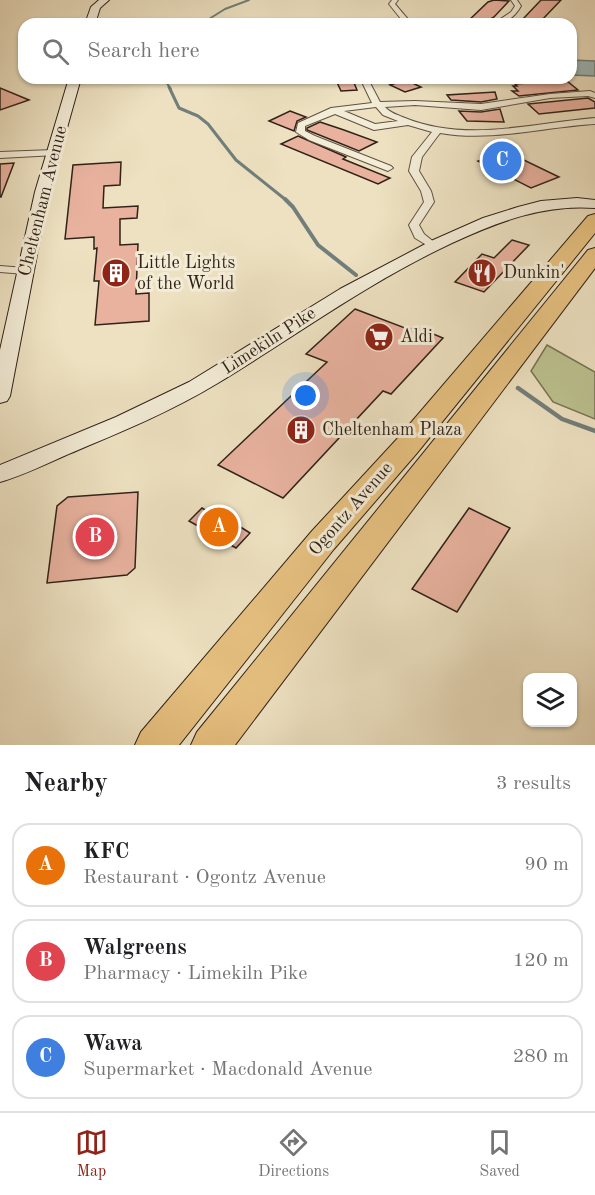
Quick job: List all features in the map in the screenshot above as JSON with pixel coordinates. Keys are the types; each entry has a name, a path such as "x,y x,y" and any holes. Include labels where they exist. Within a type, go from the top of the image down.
{"highway":[{"name":"Ogontz Avenue","path":"155,745 323,540 407,446 595,220"},
{"name":"Ogontz Avenue","path":"211,745 595,254"}],"main road":[{"path":"92,18 98,2"},
{"name":"Cheltenham Avenue","path":"0,396 5,351 26,271 42,192 73,84"},
{"name":"Limekiln Pike","path":"0,474 186,392 231,367 355,287 433,246 509,214 570,197 595,197"},
{"name":"Limekiln Pike","path":"538,207 569,202 595,204"}],"street":[{"path":"394,0 393,8 403,18"},
{"path":"505,18 516,11 518,6 514,0"},
{"path":"367,84 377,104 386,113 407,122 438,130 479,135 508,134 554,124 593,121"},
{"path":"388,168 300,132 301,125 334,110 377,104 415,103 481,107 550,96 594,93"},
{"path":"334,110 374,127 407,122"},
{"path":"433,246 418,236 414,225 429,202 426,191 414,171 417,157 438,130"},
{"path":"0,155 53,153"},
{"path":"0,269 26,271"}],"green space":[{"path":"547,345 595,372 595,419 553,402 531,371"}],"water":[{"path":"577,60 595,61 595,76 577,75"}],"building":[{"path":"541,0 561,0 544,18 524,18"},
{"path":"509,1 492,18 471,18 488,2"},
{"path":"338,84 354,84 357,90 341,91"},
{"path":"415,84 421,87 405,92 390,85"},
{"path":"515,84 571,84 578,90 519,96 512,91 518,91 513,86 517,86"},
{"path":"0,88 29,100 0,110"},
{"path":"495,92 497,99 481,102 451,100 447,95"},
{"path":"588,98 595,102 595,108 539,114 528,104"},
{"path":"500,109 504,122 467,121 459,111 481,112"},
{"path":"290,111 306,117 297,121 294,131 269,121"},
{"path":"320,122 377,142 359,151 307,130"},
{"path":"298,136 346,157 343,159 390,178 378,184 281,144"},
{"path":"505,151 559,177 531,188 478,161"},
{"path":"121,162 120,185 104,186 103,208 138,206 137,218 120,219 120,245 138,244 136,294 149,293 149,321 95,325 99,281 94,281 97,248 94,249 94,237 65,239 73,165"},
{"path":"14,163 1,197 0,197 0,164"},
{"path":"512,240 529,245 484,292 455,282 482,254 494,258"},
{"name":"Cheltenham Plaza","path":"355,309 410,330 414,326 443,338 391,394 383,391 283,498 218,465 327,362 306,354"},
{"path":"138,492 135,568 127,575 47,583 57,506 68,497"},
{"path":"202,508 217,517 220,514 250,533 236,548 222,540 219,544 203,535 207,531 189,521"},
{"path":"469,508 510,528 457,612 412,589"}],"waterway":[{"path":"211,18 225,9 249,0"},
{"path":"167,84 171,89"},
{"path":"169,87 179,108 198,116 208,124 236,160 286,200"},
{"path":"286,200 318,245 356,275"},
{"path":"518,388 562,419 595,431"}],"place":[{"name":"Wawa","path":"502,161"},
{"name":"Little Lights of the World","path":"116,273"},
{"name":"Dunkin'","path":"482,273"},
{"name":"Aldi","path":"379,337"},
{"name":"Cheltenham Plaza","path":"301,430"},
{"name":"KFC","path":"219,527"},
{"name":"Walgreens","path":"95,537"}]}
